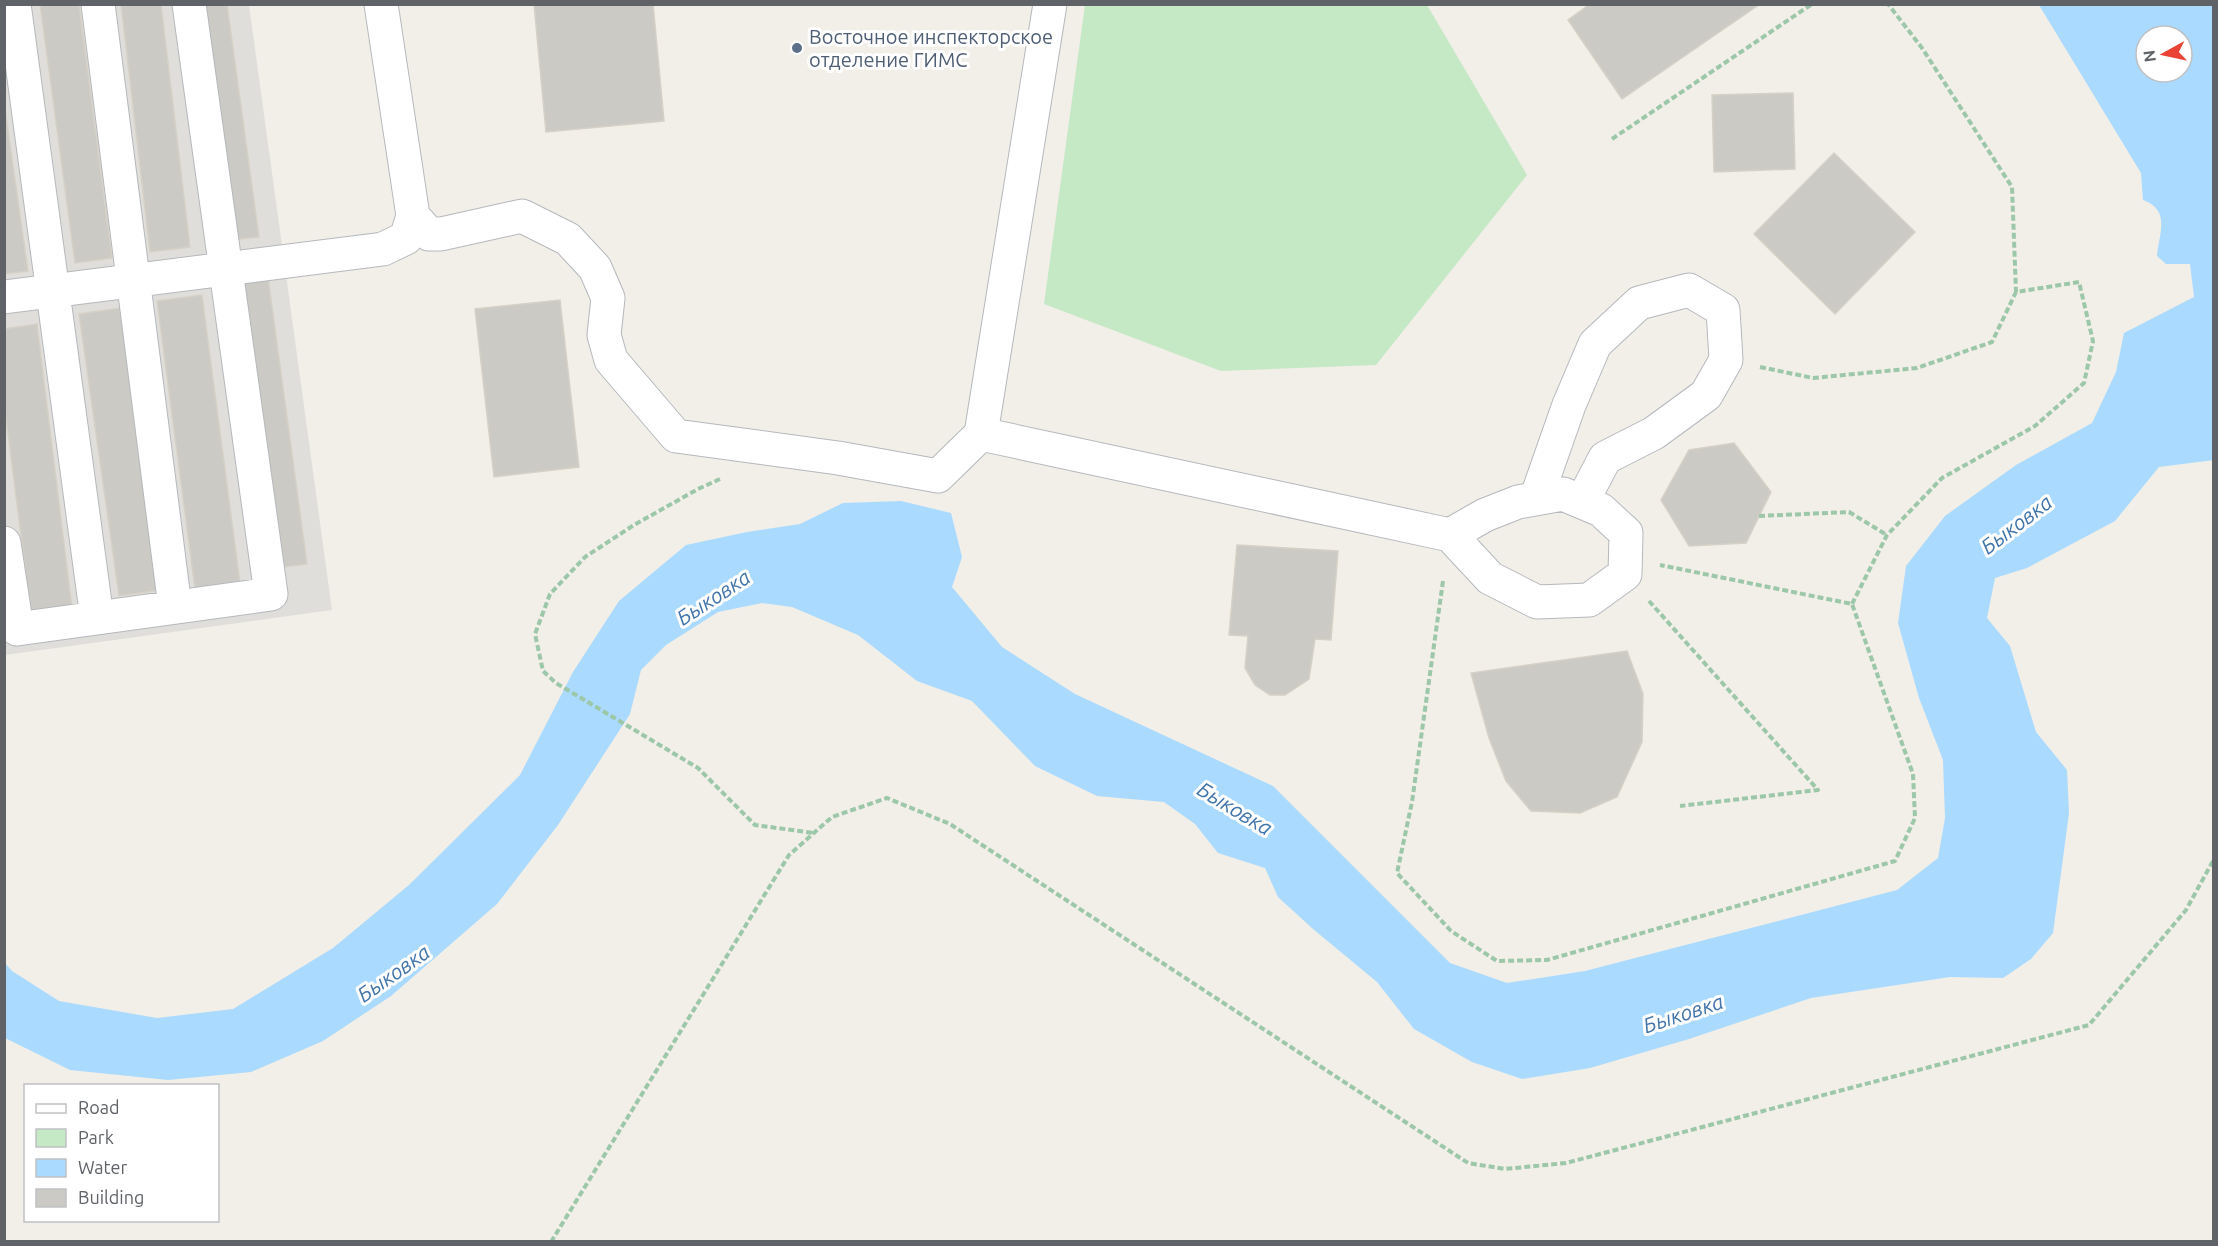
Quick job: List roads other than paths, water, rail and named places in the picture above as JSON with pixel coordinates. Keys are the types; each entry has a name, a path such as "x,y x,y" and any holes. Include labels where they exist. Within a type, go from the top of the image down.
{"lane":[{"path":"14,4 97,618"},
{"path":"98,4 175,607"},
{"path":"4,543 17,630 271,594 189,4"},
{"path":"4,297 383,249 406,238 413,216 381,4"},
{"path":"413,216 429,234 441,234 522,216 568,239 595,268 608,298 604,335 611,360 676,436 838,458 938,476 981,434 1050,4"},
{"path":"1536,499 1569,405 1595,344 1639,303 1689,290 1723,310 1726,360 1706,395 1653,434 1605,458 1582,502"},
{"path":"981,434 1450,535 1490,578 1537,602 1589,600 1625,566 1626,533 1601,510 1563,494 1518,502 1485,515 1450,535"}],"water":[{"name":"Быковка","path":"2039,5 2213,5 2214,460 2159,467 2115,521 2027,568 1995,578 1987,618 2010,646 2036,732 2067,770 2069,813 2053,933 2031,959 2003,978 1950,977 1811,998 1689,1039 1590,1068 1522,1079 1472,1062 1414,1029 1377,982 1278,897 1265,868 1218,853 1195,824 1164,802 1097,796 1035,766 972,701 917,681 858,635 792,607 762,603 718,612 666,645 641,670 630,714 558,825 497,904 391,996 323,1041 251,1072 168,1080 70,1070 5,1038 5,963 12,971 59,1001 157,1018 233,1009 333,948 409,885 520,775 573,672 619,601 686,545 800,524 843,503 901,501 951,513 962,557 952,587 1002,647 1075,694 1273,786 1450,963 1507,983 1585,971 1897,890 1938,858 1945,818 1943,760 1919,698 1898,623 1906,566 1945,516 2016,465 2092,423 2116,372 2124,333 2194,297 2190,264 2166,264 2157,256 2161,231 2160,216 2152,204 2143,200 2141,173"}],"place":[{"name":"Восточное инспекторское отделение ГИМС","path":"797,48"}]}
